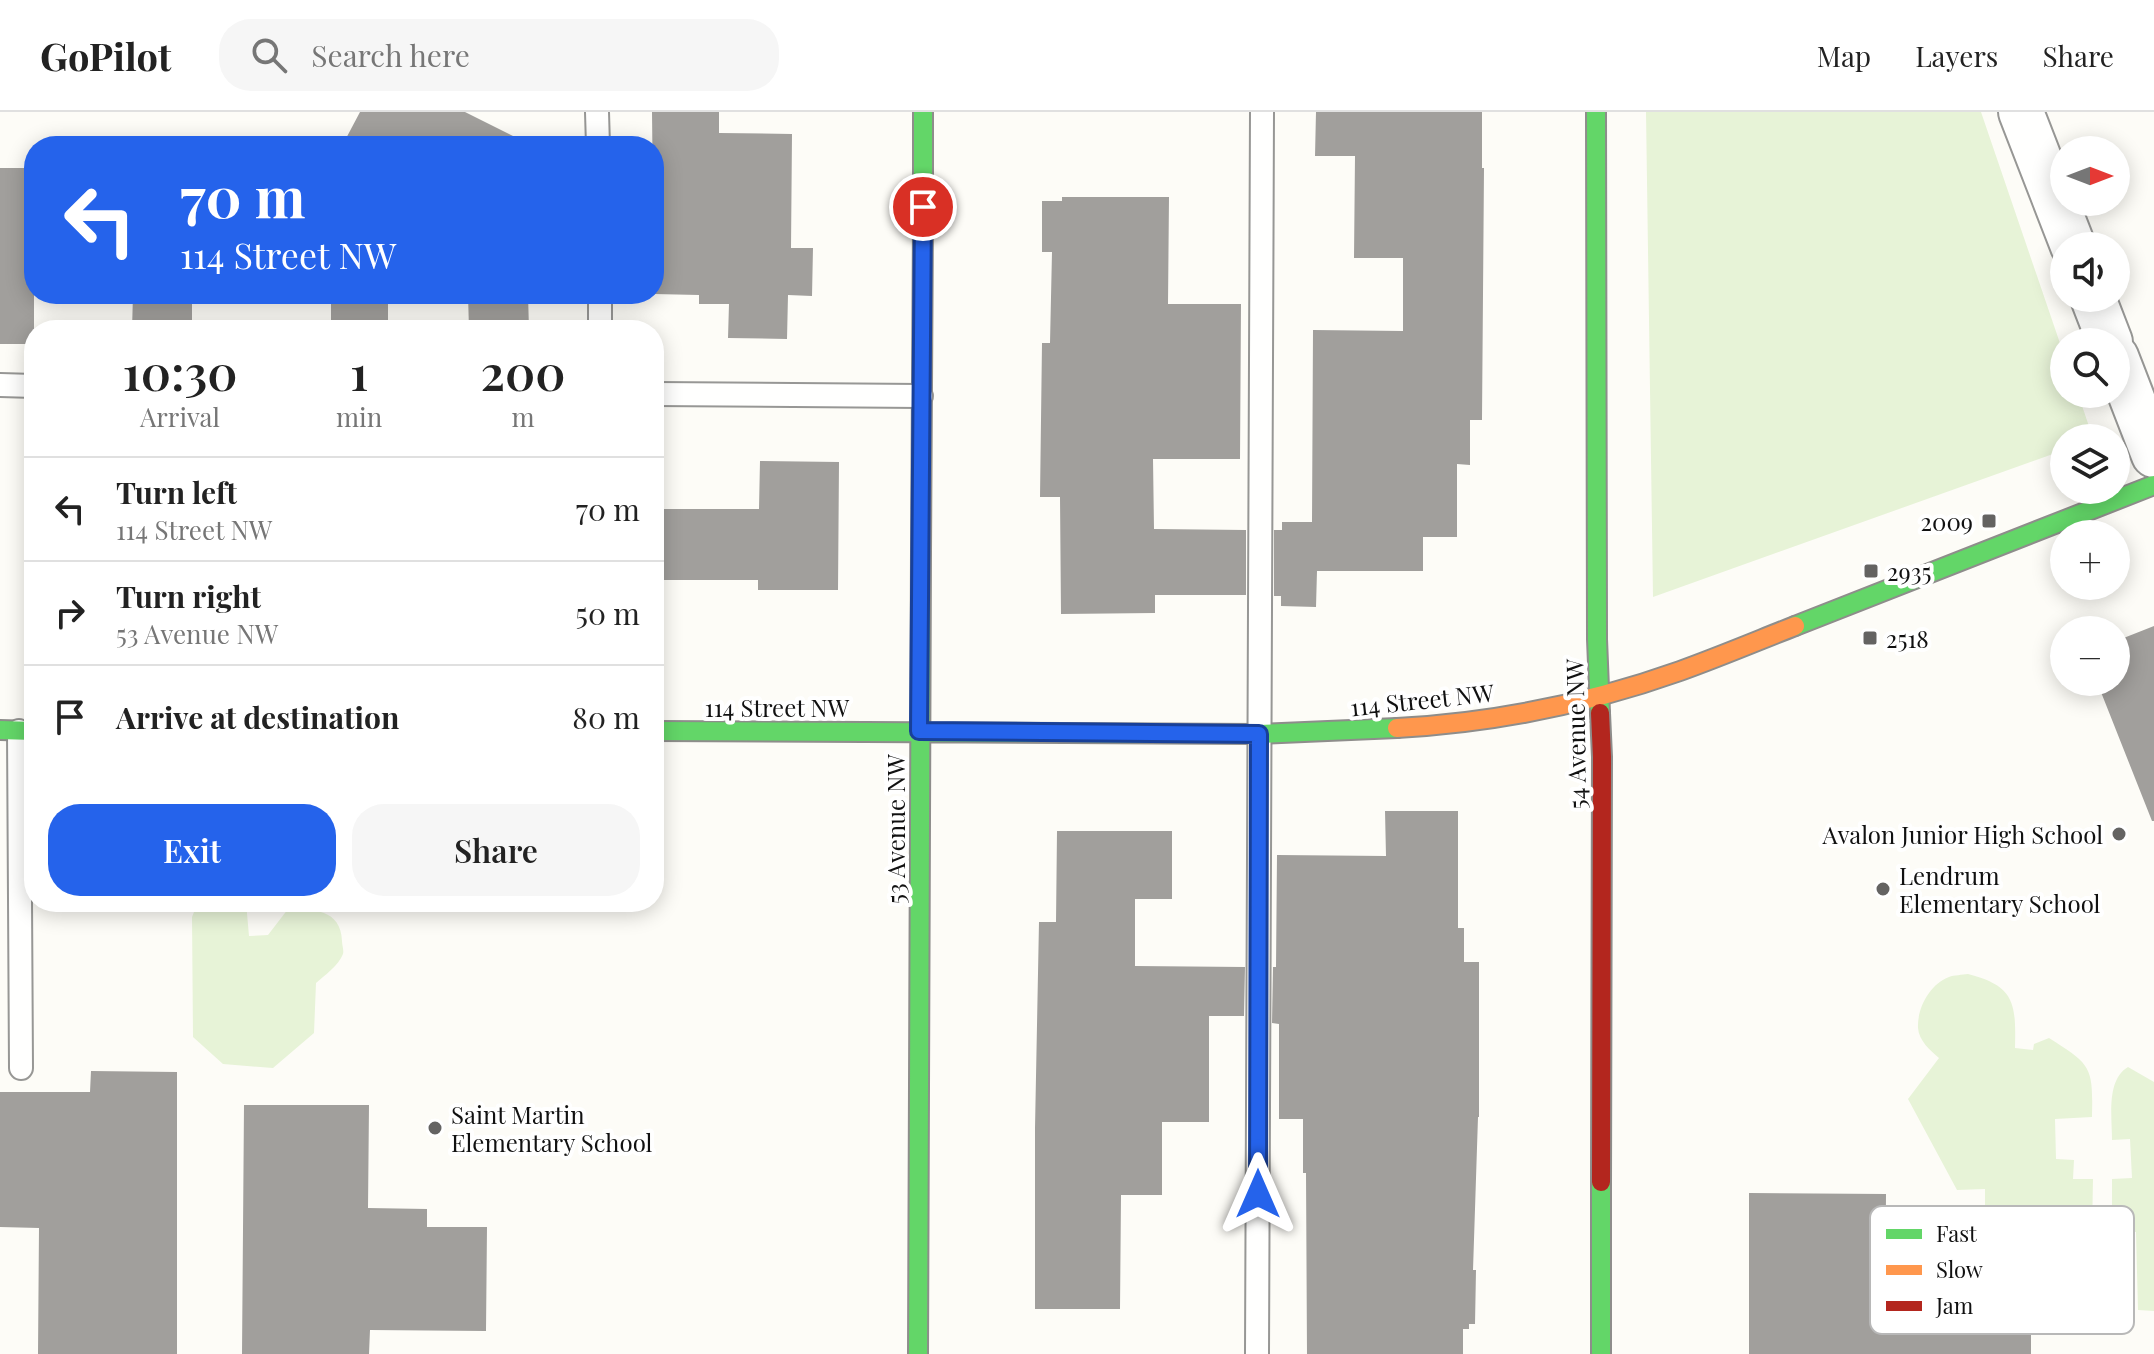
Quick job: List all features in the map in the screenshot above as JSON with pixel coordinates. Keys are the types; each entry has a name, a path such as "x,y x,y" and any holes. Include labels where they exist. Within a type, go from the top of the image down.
{"street":[{"name":"53 Avenue NW","path":"918,1354 923,112"},
{"name":"54 Avenue NW","path":"1596,112 1599,695 1602,757 1601,1354"},
{"path":"2021,112 2068,232"},
{"path":"2130,393 2154,455"},
{"name":"114 Street NW","path":"664,731 1259,734 1417,727 1538,711 1680,671 2154,485"}],"lane":[{"path":"597,112 598,136"},
{"path":"1257,1354 1262,112"},
{"path":"0,385 24,386"},
{"path":"664,394 921,396"},
{"path":"18,731 21,1068"}],"green space":[{"path":"1646,112 1981,112 2055,328 2050,328 2050,408 2083,408 2088,424 2050,424 2050,455 1653,597"},
{"path":"194,912 247,912 249,936 268,935 286,912 320,912 337,922 343,954 316,983 314,1033 273,1068 223,1064 193,1037"},
{"path":"1968,974 1995,984 2004,991 2013,1008 2015,1048 2033,1050 2034,1044 2049,1038 2074,1055 2087,1069 2092,1087 2092,1117 2055,1119 2056,1159 2074,1160 2073,1179 2093,1179 2092,1206 1985,1206 1985,1189 1957,1190 1908,1099 1939,1058 1920,1037 1918,1020 1922,1005 1936,985 1951,976"},
{"path":"2128,1067 2154,1082 2154,1311 2138,1310 2134,1206 2112,1206 2112,1179 2132,1178 2130,1139 2112,1140 2113,1090 2121,1073"}],"building":[{"path":"360,112 465,112 513,136 347,136"},
{"path":"652,112 719,112 719,133 792,134 791,248 813,248 812,296 788,295 787,339 728,338 729,304 699,304 699,295 664,294 664,136 652,136"},
{"path":"1316,112 1482,112 1482,420 1470,420 1470,465 1457,464 1457,537 1423,537 1423,571 1317,571 1316,607 1281,606 1281,596 1274,596 1274,530 1282,530 1282,522 1312,522 1313,330 1403,331 1403,258 1354,258 1355,156 1315,156"},
{"path":"0,168 24,168 24,304 34,304 34,320 24,320 24,344 0,344"},
{"path":"1062,197 1169,197 1168,304 1241,304 1240,459 1153,459 1154,529 1246,530 1246,595 1155,595 1155,613 1061,614 1060,497 1040,497 1042,343 1050,343 1052,252 1042,252 1042,201 1062,201"},
{"path":"133,304 192,304 192,320 132,320"},
{"path":"331,304 388,304 388,320 331,320"},
{"path":"468,304 528,304 529,320 469,320"},
{"path":"760,461 839,462 838,590 758,590 758,580 664,580 664,509 759,509"},
{"name":"Avalon Junior High School","path":"2154,626 2154,821 2103,696 2130,696 2130,635"},
{"path":"1385,811 1458,811 1458,928 1464,928 1464,962 1479,962 1479,1117 1473,1270 1476,1270 1475,1324 1463,1329 1463,1354 1307,1354 1303,1119 1279,1119 1279,1024 1272,1023 1277,855 1386,856"},
{"path":"1057,831 1172,831 1172,899 1135,899 1135,966 1245,967 1244,1016 1209,1016 1209,1122 1162,1122 1162,1195 1121,1195 1120,1309 1035,1309 1039,922 1056,922"},
{"path":"91,1071 177,1072 177,1354 38,1354 39,1228 0,1227 0,1092 90,1092"},
{"path":"244,1105 369,1105 368,1208 427,1209 427,1227 487,1227 486,1331 370,1330 369,1354 242,1354"},
{"path":"1749,1193 1886,1194 1886,1206 1870,1206 1870,1334 2031,1334 2031,1354 1749,1354"}],"traffic: fast":[{"path":"923,112 923,221"},
{"path":"1596,112 1597,639 1600,713"},
{"path":"1795,626 2154,485"},
{"path":"918,1354 921,551"},
{"path":"664,731 1259,734 1397,728"},
{"path":"0,730 24,731"},
{"path":"1601,1182 1601,1354"}],"traffic: slow":[{"path":"921,551 923,221"},
{"path":"1397,728 1505,716 1576,702 1680,671 1795,626"}],"traffic: jam":[{"path":"1600,713 1601,1182"}],"place":[{"name":"2009","path":"1989,521"},
{"name":"2935","path":"1871,571"},
{"name":"2518","path":"1870,638"},
{"name":"Avalon Junior High School","path":"2119,834"},
{"name":"Lendrum Elementary School","path":"1883,889"},
{"name":"Saint Martin Elementary School","path":"435,1128"}],"route":[{"path":"923,207 919,731 1259,734 1258,1194"}]}
